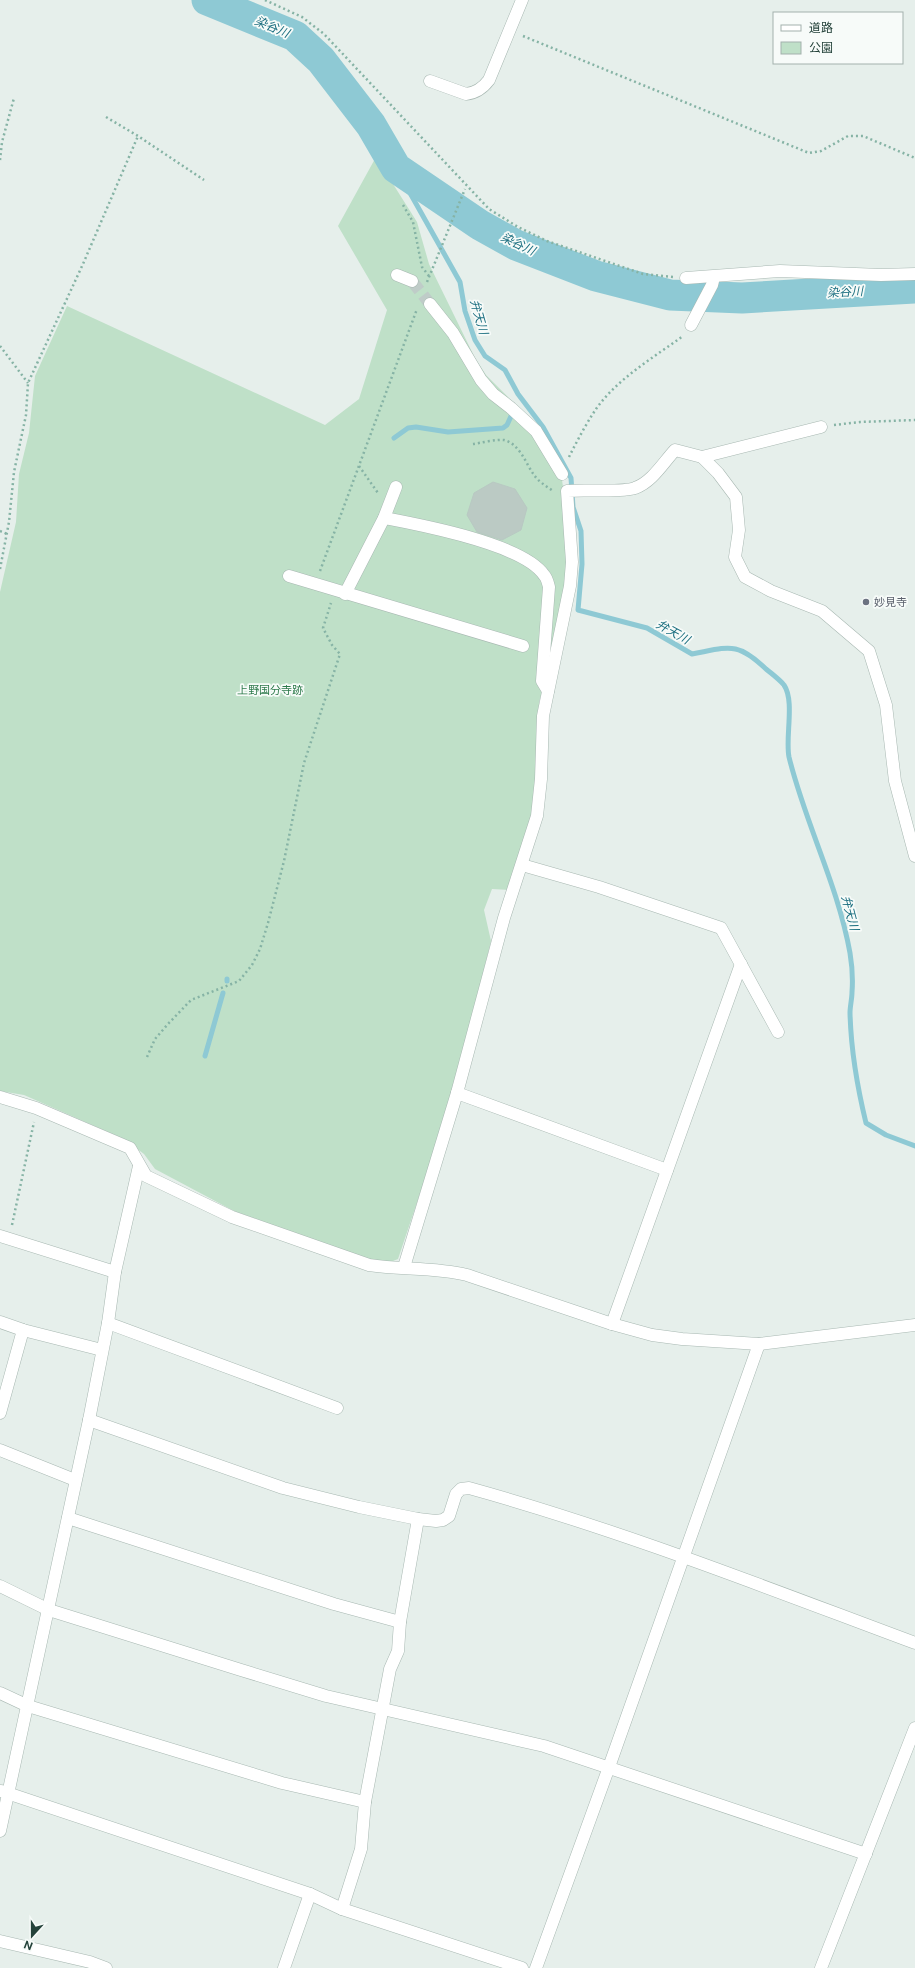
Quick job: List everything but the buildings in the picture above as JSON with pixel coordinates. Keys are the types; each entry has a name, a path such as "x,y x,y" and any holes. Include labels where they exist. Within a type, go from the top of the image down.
{"street":[{"path":"430,81 459,93 472,94 484,86 494,67 522,0"},
{"path":"686,278 713,281 780,271 880,275 915,274"},
{"path":"397,275 412,281"},
{"path":"693,321 713,281"},
{"path":"425,304 453,333 481,380 493,394 536,431 562,474"},
{"path":"404,1267 457,1094 490,968 540,802 542,731 548,691 563,626 570,586 572,562 567,491 580,489 634,489 650,479 675,450 702,457 821,427"},
{"path":"702,457 718,473 736,497 739,530 735,557 745,577 771,591 822,611 868,651 886,705 895,781 915,856"},
{"path":"340,592 386,512 396,488"},
{"path":"386,512 508,550 527,560 544,575 549,587 542,681 548,691"},
{"path":"288,576 523,646"},
{"path":"522,865 599,887 721,928 778,1032"},
{"path":"612,1324 741,964"},
{"path":"457,1094 668,1170"},
{"path":"0,1097 36,1108 130,1148 146,1176 232,1217 369,1265 450,1271 467,1274 612,1324 652,1335 759,1344 915,1325"},
{"path":"0,1831 4,1793 28,1706 49,1610 108,1323 115,1272 139,1166"},
{"path":"5,1237 115,1272"},
{"path":"0,1322 23,1330 102,1350"},
{"path":"108,1323 337,1408"},
{"path":"0,1413 23,1330"},
{"path":"536,1968 759,1344"},
{"path":"89,1420 283,1488 359,1507 418,1519 436,1521 443,1520 449,1516 456,1494 461,1489 469,1488 542,1509 684,1557 915,1643"},
{"path":"0,1450 75,1480"},
{"path":"68,1518 334,1604 400,1622"},
{"path":"342,1909 361,1849 365,1802 390,1669 398,1651 400,1622 418,1519"},
{"path":"0,1586 49,1610 326,1696 544,1746 866,1854"},
{"path":"0,1692 28,1706 282,1783 365,1802"},
{"path":"821,1968 915,1728"},
{"path":"4,1793 310,1894 342,1909 522,1968"},
{"path":"284,1968 310,1894"},
{"path":"0,1941 90,1962 106,1968"}],"path":[{"path":"265,0 302,17 324,34 489,208 500,216 518,227 547,241 643,274 686,278"},
{"path":"510,30 809,153 822,151 848,136 863,136 915,158"},
{"path":"0,160 2,142 14,98"},
{"path":"106,118 138,136 204,180"},
{"path":"0,569 7,534 14,472 26,415 28,383 138,136"},
{"path":"424,289 465,189"},
{"path":"404,205 413,222 422,267 429,277"},
{"path":"315,584 359,465 425,304"},
{"path":"567,460 597,409 604,400 631,373 684,335 693,321"},
{"path":"0,346 28,383"},
{"path":"821,427 860,422 915,420"},
{"path":"472,444 504,440 516,448 542,484 558,494 567,491"},
{"path":"359,465 386,512"},
{"path":"0,531 7,534"},
{"path":"147,1057 159,1034 192,1000 239,981 252,965 260,949 284,861 304,763 340,654 332,644 323,628 340,592"},
{"path":"5,1237 36,1108"}],"green space":[{"name":"上野国分寺跡","path":"376,157 417,222 429,264 475,358 486,375 515,404 560,466 566,508 566,585 546,680 539,702 537,777 532,814 510,890 492,889 484,910 491,941 453,1095 398,1259 388,1263 370,1261 234,1211 155,1169 144,1154 124,1139 24,1095 0,1091 0,592 16,522 19,474 29,433 35,376 67,306 325,425 359,399 387,310 338,226"}],"waterway":[{"name":"染谷川","path":"207,0 295,36 321,60 371,125 396,168 480,225 516,245 596,276 670,295 742,298 915,288"},
{"name":"弁天川","path":"396,168 460,282 465,311 475,340 485,356 505,370 518,394 543,427 571,478 573,507 581,531 582,564 578,610 647,628 692,654 724,648 740,650 756,660 784,685 789,700 789,757 804,806 838,903 850,953 852,967 852,995 850,1013 853,1055 866,1123 886,1135 915,1146"},
{"path":"394,438 408,428 416,427 448,432 503,428 507,425 512,414"},
{"path":"205,1056 223,993"}],"tunnel":[{"path":"412,281 430,304"}],"place":[{"name":"妙見寺","path":"866,602"}]}
